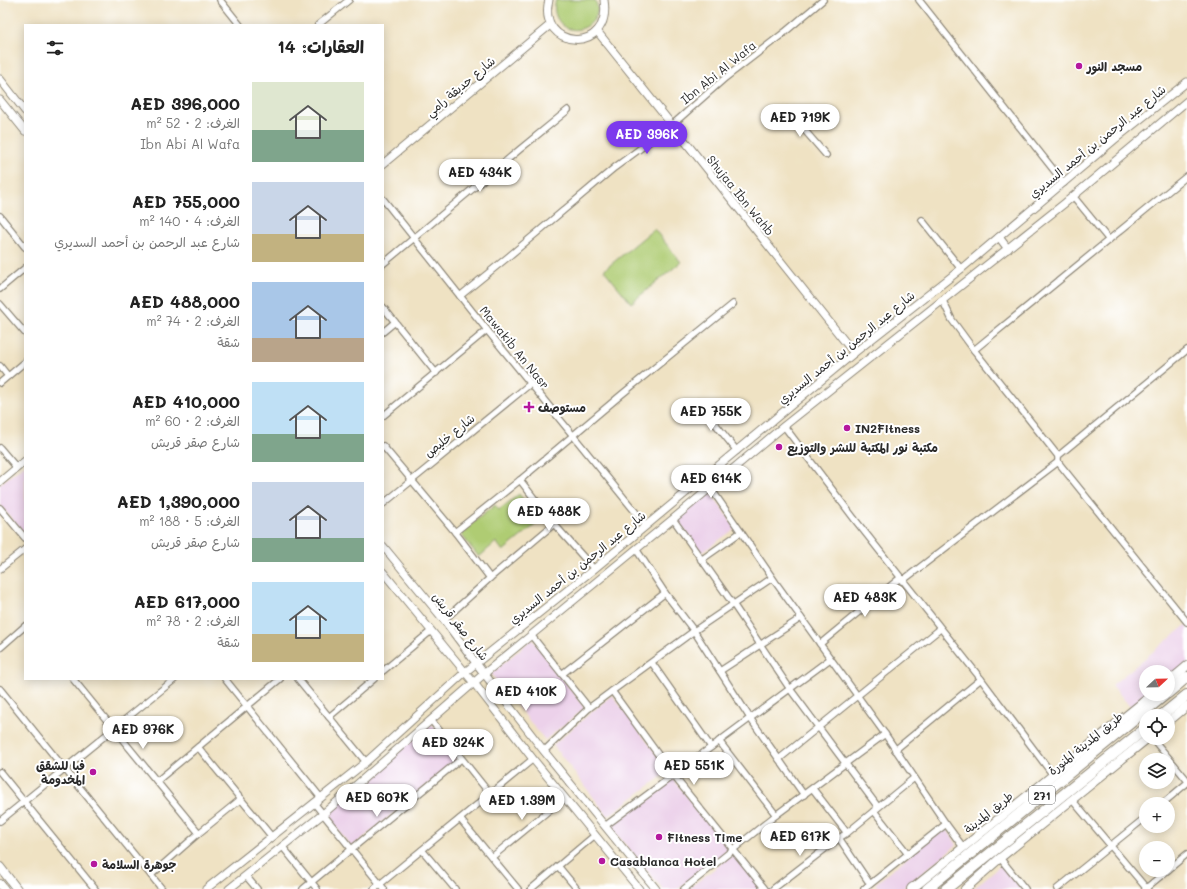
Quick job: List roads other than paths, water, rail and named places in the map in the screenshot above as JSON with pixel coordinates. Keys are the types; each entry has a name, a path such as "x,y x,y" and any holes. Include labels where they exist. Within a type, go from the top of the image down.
{"highway":[{"name":"طريق المدينة المنورة","path":"1175,686 1187,677"},
{"path":"1170,709 1187,695"},
{"name":"طريق المدينة المنورة","path":"927,889 1157,701"},
{"name":"271","path":"946,889 1139,734"}],"main road":[{"path":"1175,676 1187,666"},
{"name":"طريق المدينة","path":"912,889 1144,701"},
{"path":"1088,747 1152,701"},
{"path":"1175,716 1187,706"},
{"path":"965,889 1000,858 1140,745"},
{"path":"1062,809 1124,746"},
{"path":"0,867 17,889"},
{"path":"0,884 4,889"}],"street":[{"path":"220,0 239,24"},
{"path":"319,24 349,0"},
{"path":"548,0 546,10 550,25 558,34 571,40 585,39 597,31 603,22 606,11 604,0"},
{"name":"Ibn Abi Al Wafa","path":"460,296 614,168 672,125 725,78 785,32 823,0"},
{"path":"919,0 1064,182"},
{"name":"شارع حديقة رامي","path":"384,163 550,25"},
{"name":"Shujaa Ibn Wahb","path":"597,31 854,353"},
{"path":"0,79 24,110"},
{"name":"شارع عبد الرحمن بن أحمد السديري","path":"206,889 366,762 464,672 594,569 854,353 961,269 1114,140 1187,82"},
{"path":"0,100 24,130"},
{"name":"شارع عبد الرحمن بن أحمد السديري","path":"229,889 323,814 484,673 531,634 673,519 784,426 1074,196 1187,101"},
{"path":"384,263 568,110"},
{"path":"787,110 826,155"},
{"path":"974,350 1187,176"},
{"path":"1074,196 1109,240"},
{"name":"Mawakib An Nasr","path":"384,200 413,239 530,384 646,525"},
{"path":"0,216 24,246"},
{"path":"922,220 961,269"},
{"path":"999,237 1008,249"},
{"path":"0,289 24,269"},
{"path":"943,301 952,320 1058,456 1058,462 1187,622"},
{"path":"0,304 24,332"},
{"path":"455,532 733,304"},
{"path":"384,308 436,373"},
{"path":"384,331 395,322"},
{"path":"384,415 487,330"},
{"path":"1058,456 1187,350"},
{"path":"0,383 24,363"},
{"path":"0,366 8,376"},
{"name":"شارع خليص","path":"384,503 530,384"},
{"path":"698,402 737,451"},
{"path":"784,426 901,579 981,679 1053,775"},
{"path":"384,447 455,532 490,578"},
{"path":"0,448 16,468"},
{"path":"0,482 24,462"},
{"path":"820,644 901,579 1058,462"},
{"path":"520,480 554,524 594,569"},
{"path":"710,487 772,578 885,734 963,847"},
{"path":"0,508 24,537"},
{"path":"673,519 790,688 846,764 908,854"},
{"path":"444,620 490,578 554,524"},
{"path":"701,560 741,532"},
{"name":"شارع صقر قريش","path":"384,547 444,620 476,664 656,889"},
{"path":"636,549 665,593 694,631 750,718 804,795"},
{"path":"0,569 24,550"},
{"path":"384,573 474,683 533,760 639,889"},
{"path":"544,750 589,708 694,631 772,578"},
{"path":"562,674 665,593"},
{"path":"720,672 801,618"},
{"path":"0,648 24,627"},
{"path":"779,759 940,628"},
{"path":"384,670 431,631"},
{"path":"531,634 589,708"},
{"path":"605,826 830,659"},
{"path":"652,663 711,747"},
{"path":"895,750 981,679"},
{"path":"74,680 115,728 199,833"},
{"path":"0,822 174,680"},
{"path":"226,680 321,798"},
{"path":"157,781 279,680"},
{"path":"299,680 366,762"},
{"path":"329,717 373,680"},
{"path":"0,689 162,889"},
{"path":"612,691 673,775 765,889"},
{"path":"431,720 490,794"},
{"path":"684,889 776,815 813,789 885,734"},
{"path":"719,741 776,815"},
{"path":"1158,745 1187,780"},
{"path":"198,747 272,837"},
{"path":"303,889 461,759"},
{"path":"374,889 533,760"},
{"path":"0,772 95,889"},
{"path":"773,889 914,778"},
{"path":"1171,797 1187,784"},
{"path":"813,789 846,833"},
{"path":"492,857 564,798"},
{"path":"150,875 241,799"},
{"path":"1072,801 1146,888 1159,877"},
{"path":"314,803 384,889"},
{"path":"578,815 589,806"},
{"path":"460,819 518,889"},
{"path":"1057,889 1139,823"},
{"path":"864,889 946,824"},
{"path":"531,889 595,836"},
{"path":"839,838 870,884"},
{"path":"282,846 317,889"},
{"path":"422,850 455,889"},
{"path":"1175,864 1187,854"},
{"path":"1000,858 1025,889"},
{"path":"558,866 577,889"},
{"path":"246,876 257,889"}],"place":[{"name":"مسجد النور","path":"1079,66"},
{"name":"مستوصف","path":"529,407"},
{"name":"IN2Fitness","path":"847,428"},
{"name":"مكتبة نور المكتبة للنشر والتوزيع","path":"779,447"},
{"name":"فبا للشقق المخدومة","path":"93,772"},
{"name":"Fitness Time","path":"659,837"},
{"name":"Casablanca Hotel","path":"602,861"},
{"name":"جوهرة السلامة","path":"94,864"}]}
